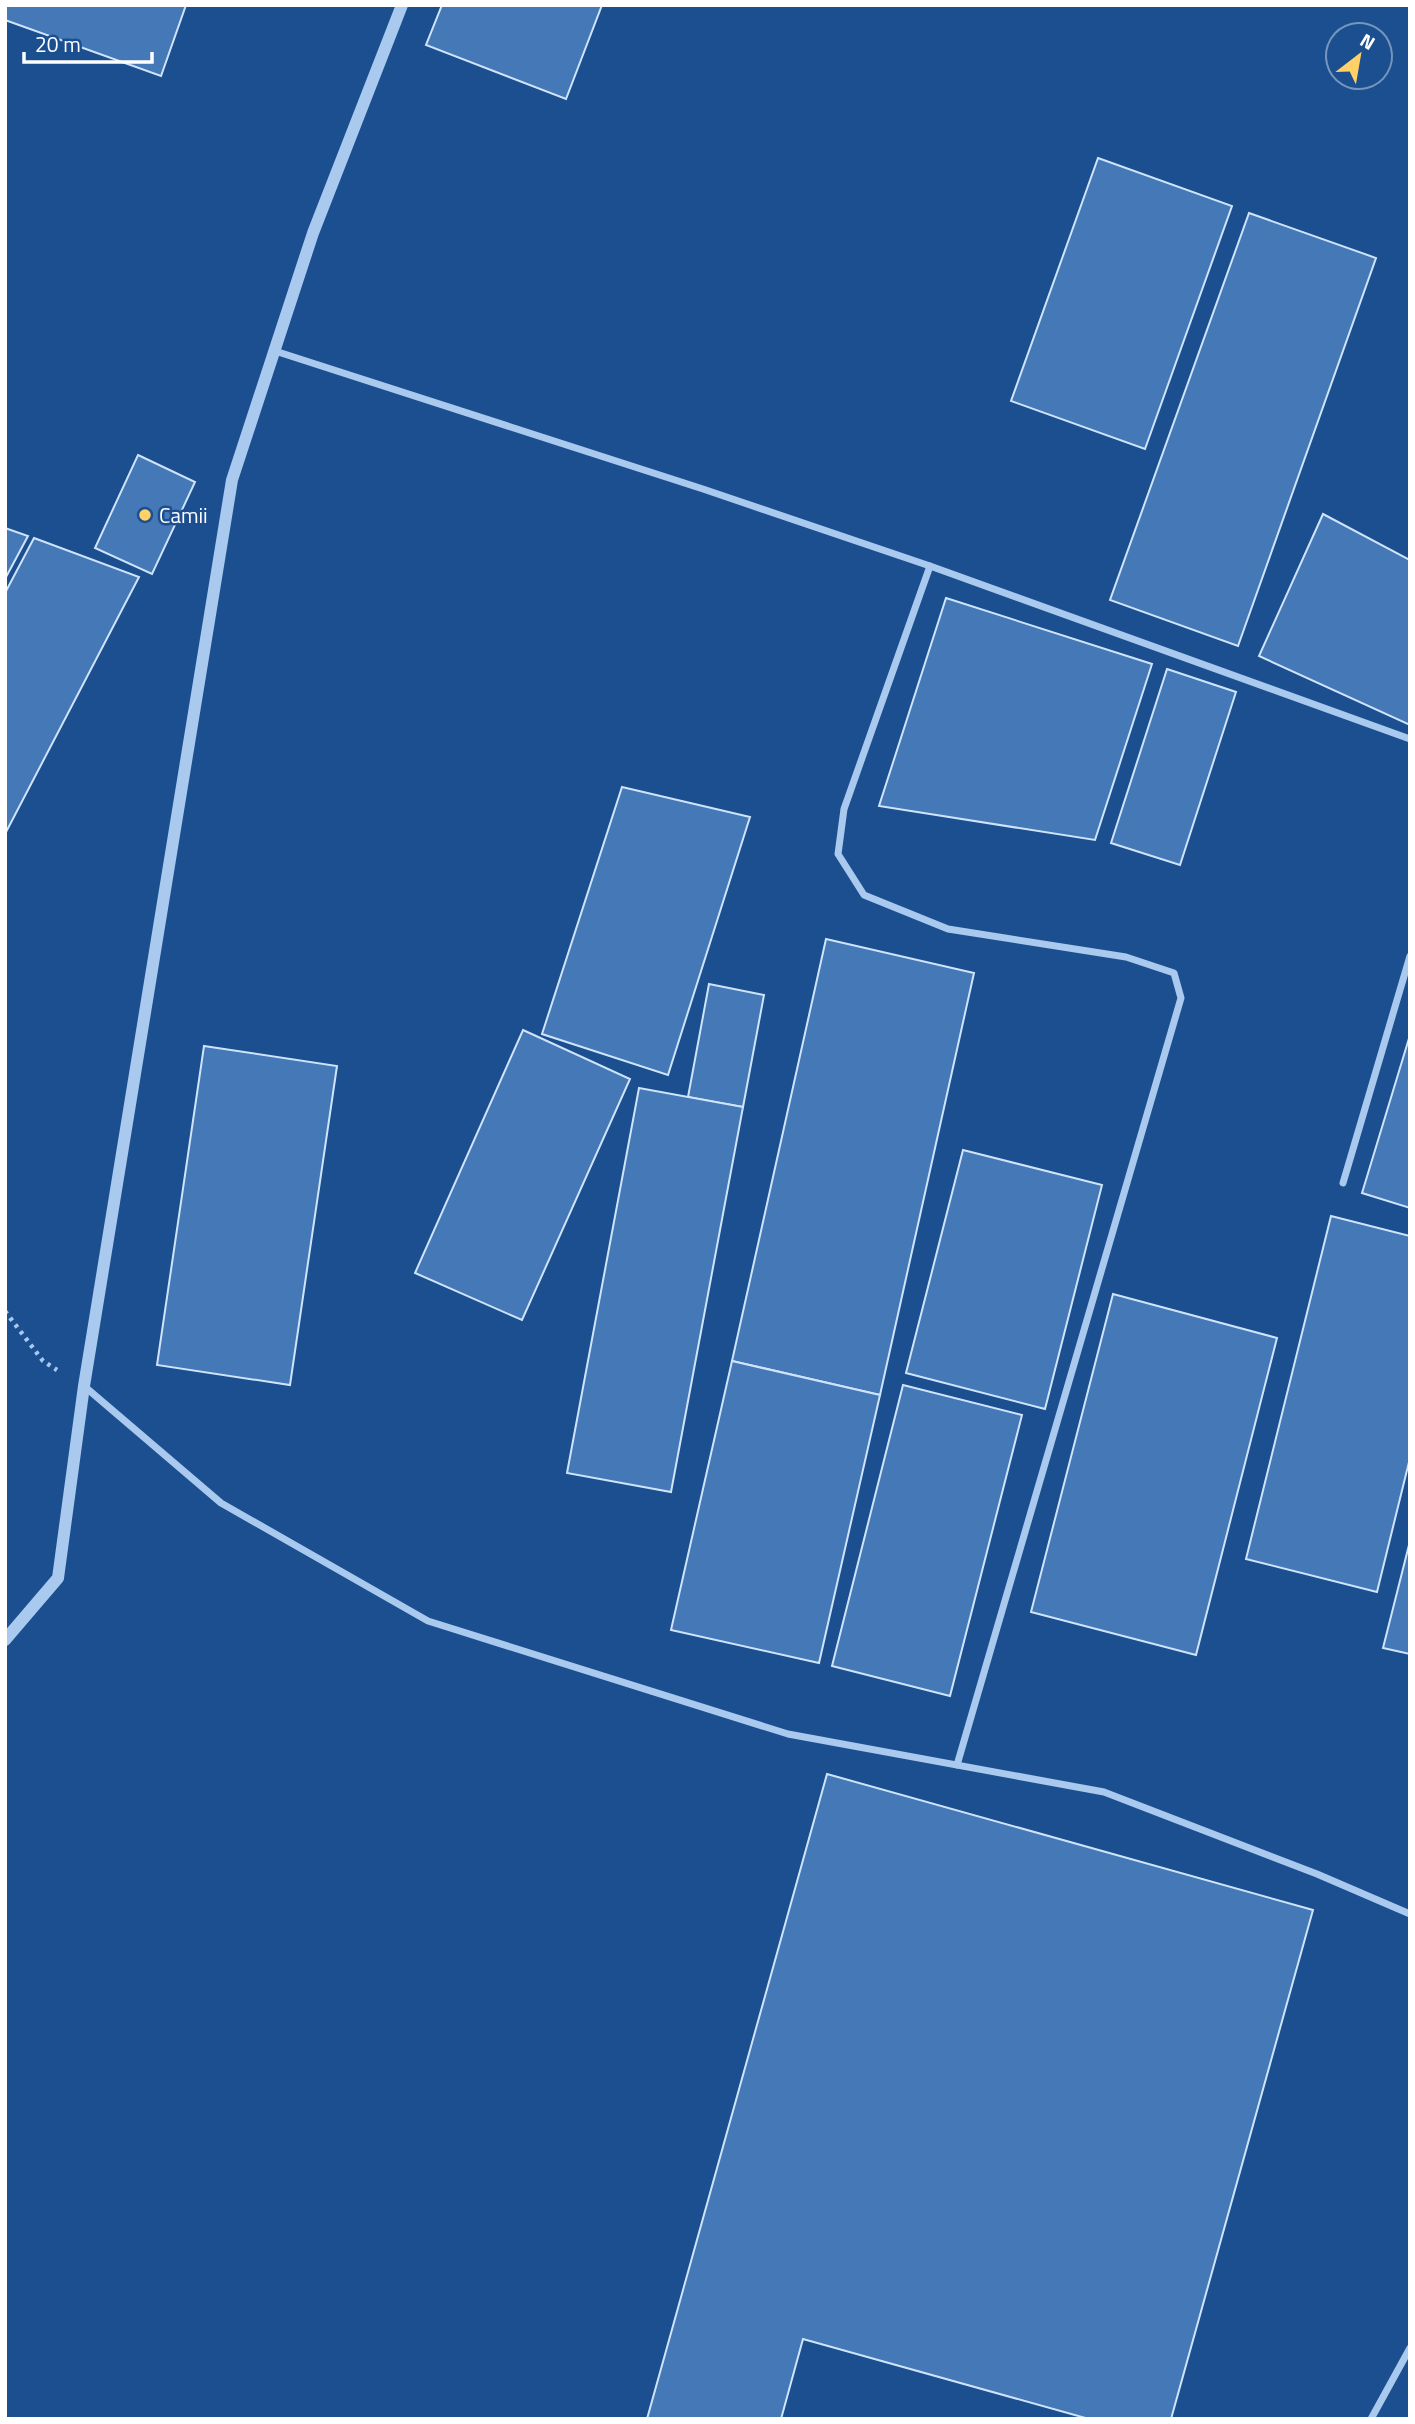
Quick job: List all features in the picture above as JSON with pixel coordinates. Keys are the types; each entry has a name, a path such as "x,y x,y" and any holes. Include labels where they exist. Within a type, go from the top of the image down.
{"street":[{"path":"5,1640 58,1578 84,1386 232,480 313,233 402,5"},
{"path":"275,351 703,489 930,566 1410,739"},
{"path":"930,566 844,809 838,854 864,895 948,929 1126,957 1174,973 1181,998 957,1765"},
{"path":"1343,1183 1410,956"},
{"path":"84,1386 221,1503 428,1621 788,1734 1104,1792 1317,1874 1410,1914"},
{"path":"1371,2419 1410,2348"}],"path":[{"path":"5,1311 43,1361 84,1386"}],"building":[{"path":"5,5 186,5 161,76 5,20"},
{"path":"442,5 602,5 566,99 426,45"},
{"path":"1098,158 1232,206 1145,449 1011,401"},
{"path":"1249,213 1376,258 1238,646 1110,600"},
{"name":"Camii","path":"138,455 195,482 152,574 95,548"},
{"path":"1323,514 1410,560 1410,725 1259,656"},
{"path":"5,528 28,536 5,579"},
{"path":"34,538 139,577 5,834 5,593"},
{"path":"946,598 1152,664 1095,840 879,806"},
{"path":"1167,669 1236,692 1180,865 1111,843"},
{"path":"622,787 750,817 668,1075 542,1034"},
{"path":"826,939 974,973 880,1395 732,1361"},
{"path":"709,984 764,995 743,1107 688,1097"},
{"path":"523,1030 630,1079 522,1320 415,1273"},
{"path":"1410,1035 1410,1208 1362,1193"},
{"path":"204,1046 337,1066 290,1385 157,1365"},
{"path":"639,1088 743,1107 671,1492 567,1473"},
{"path":"963,1150 1102,1185 1045,1409 906,1373"},
{"path":"1331,1216 1410,1236 1410,1458 1377,1592 1246,1559"},
{"path":"1113,1294 1277,1338 1196,1655 1031,1612"},
{"path":"732,1361 880,1395 819,1663 671,1630"},
{"path":"903,1385 1022,1415 950,1696 832,1666"},
{"path":"1410,1541 1410,1654 1383,1648"},
{"path":"827,1774 1313,1910 1171,2419 1089,2419 803,2339 781,2419 647,2419"}],"place":[{"name":"Camii","path":"145,515"}]}
